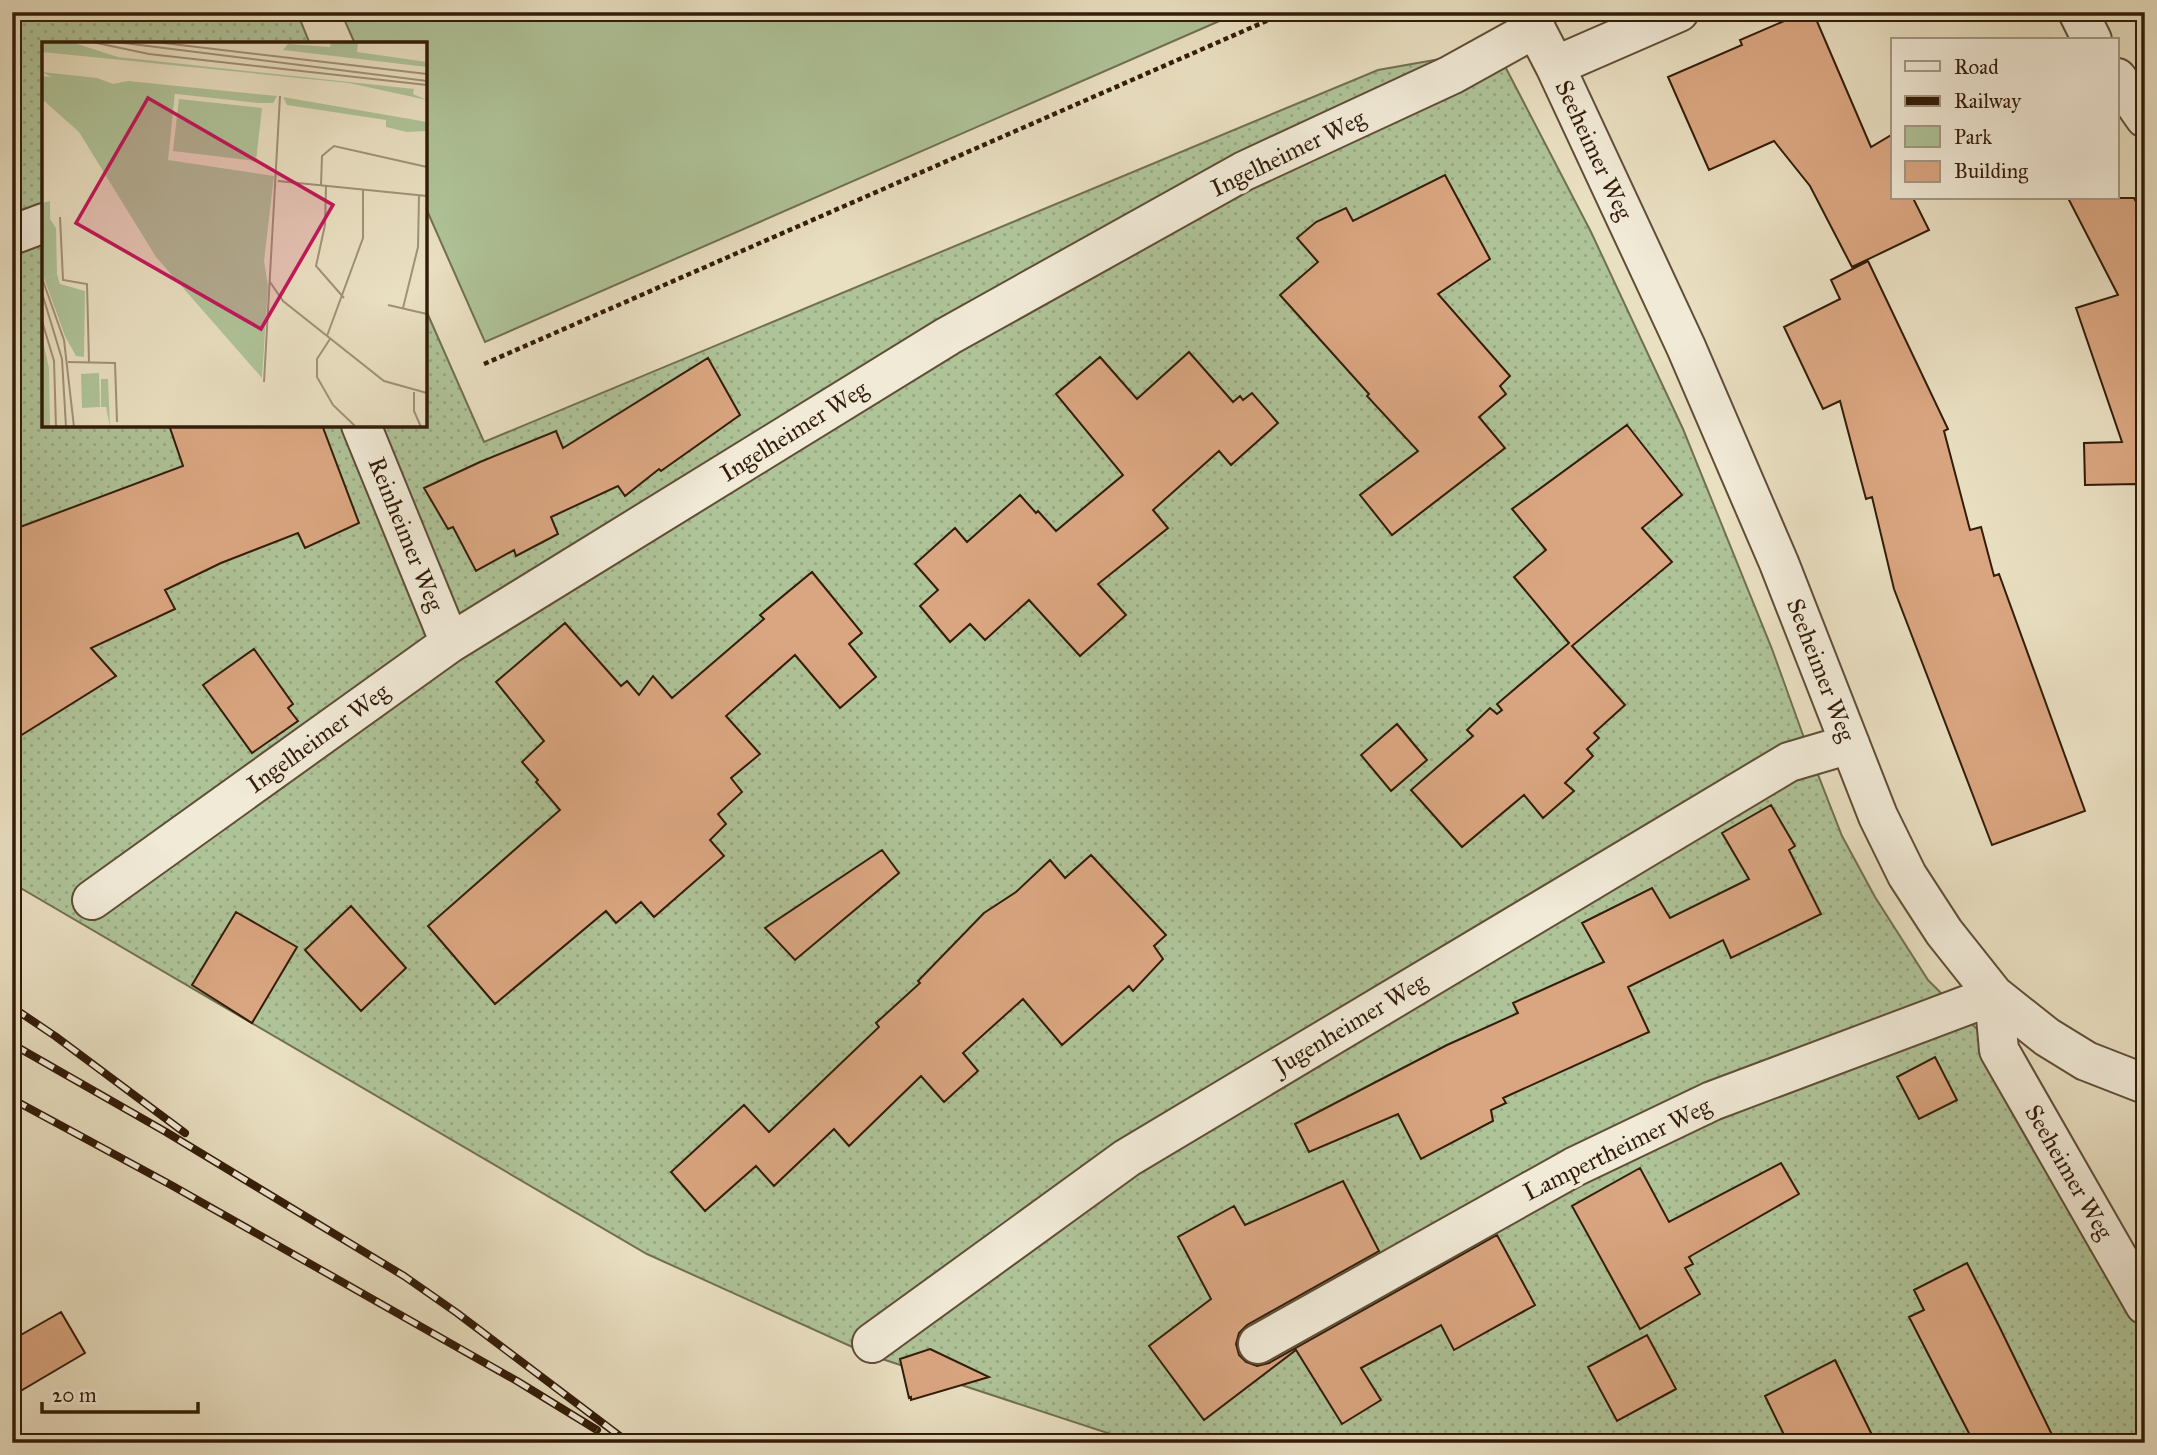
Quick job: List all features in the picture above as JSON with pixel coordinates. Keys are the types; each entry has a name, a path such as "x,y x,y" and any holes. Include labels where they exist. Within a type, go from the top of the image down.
{"street":[{"path":"1555,66 1679,12"},
{"path":"2078,12 2091,38"},
{"name":"Seeheimer Weg","path":"1532,20 1686,347 1779,563 1878,816 1907,875 1944,932 1994,995 1999,1050 2145,1304"},
{"name":"Ingelheimer Weg","path":"92,900 450,643 960,330 1244,171 1451,75 1532,20"},
{"path":"2118,79 2145,117"},
{"path":"12,235 42,224"},
{"name":"Reinheimer Weg","path":"362,427 450,643"},
{"name":"Jugenheimer Weg","path":"872,1343 1127,1158 1789,761 1850,744"},
{"path":"1994,995 2047,1037 2086,1061 2145,1084"},
{"name":"Lampertheimer Weg","path":"1258,1344 1574,1167 1712,1101 1994,995"}],"path":[{"path":"484,364 1271,19 1276,12"}],"green space":[{"path":"12,12 297,12 309,42 42,42 42,427 427,427 427,313 484,442 1378,70 1496,49 1591,232 1683,429 1772,649 1842,836 1875,897 1928,980 1981,1033 2145,1301 2145,1443 1138,1443 870,1355 647,1254 12,883"},
{"path":"341,12 1240,12 485,342 427,211 427,42 354,42"}],"building":[{"path":"1805,12 1813,12 1871,147 1891,135 1891,200 1914,200 1929,230 1852,267 1810,186 1774,141 1709,170 1668,77 1742,45 1740,40"},
{"path":"1445,175 1490,259 1438,294 1510,376 1500,386 1506,394 1479,417 1505,448 1392,535 1360,495 1418,451 1280,295 1318,262 1297,238 1316,222 1346,208 1353,221"},
{"path":"2134,198 2145,218 2145,488 2138,490 2136,484 2085,485 2084,443 2122,442 2076,308 2118,295 2069,200"},
{"path":"1868,261 1948,429 1944,431 1970,530 1981,527 1994,576 1999,574 2085,811 1992,845 1894,589 1872,497 1866,499 1840,401 1823,409 1784,327 1840,299 1831,280"},
{"path":"1189,352 1233,402 1240,396 1243,400 1252,393 1278,423 1231,465 1219,451 1153,510 1168,528 1098,584 1126,615 1080,656 1029,600 985,640 970,624 950,642 920,606 938,590 915,564 955,528 967,542 1020,495 1056,531 1123,475 1056,394 1100,357 1137,399"},
{"path":"708,358 740,415 661,471 659,469 625,496 618,486 551,517 558,534 516,556 514,550 476,571 453,527 448,529 424,488 556,431 563,448"},
{"path":"1627,425 1682,495 1642,528 1672,562 1572,646 1625,705 1594,733 1599,738 1587,749 1593,756 1565,783 1574,791 1543,818 1524,795 1462,847 1411,790 1473,736 1467,730 1490,708 1497,714 1502,710 1497,704 1569,643 1514,577 1546,550 1512,509"},
{"path":"170,427 323,427 359,523 305,548 298,533 221,563 165,590 175,609 91,648 116,676 12,741 12,530 183,466"},
{"path":"812,572 862,633 849,644 876,677 840,708 795,655 726,716 760,754 731,778 742,792 718,814 726,824 710,840 724,856 654,917 641,902 616,923 606,911 495,1004 428,926 560,810 522,762 544,741 496,682 565,623 621,686 627,681 639,695 653,676 672,698 764,619 760,615"},
{"path":"254,649 293,704 288,708 298,721 252,753 203,685"},
{"path":"1397,724 1427,760 1391,791 1361,755"},
{"path":"1771,805 1795,846 1789,850 1821,914 1731,958 1723,940 1628,987 1649,1032 1503,1098 1506,1103 1491,1110 1493,1121 1421,1159 1398,1114 1309,1152 1295,1124 1447,1045 1518,1013 1513,1003 1604,962 1582,923 1652,888 1670,918 1749,879 1722,833"},
{"path":"882,850 899,873 795,960 765,928"},
{"path":"1091,855 1166,935 1154,946 1163,959 1133,991 1129,986 1062,1045 1023,999 963,1053 978,1071 944,1102 921,1076 849,1146 834,1129 774,1186 756,1166 705,1211 671,1172 744,1105 769,1132 879,1027 876,1023 920,983 918,981 984,913 1016,892 1050,860 1065,878"},
{"path":"351,906 406,968 361,1011 305,950"},
{"path":"236,912 297,947 252,1023 192,985"},
{"path":"1935,1057 1957,1100 1919,1119 1897,1077"},
{"path":"1781,1163 1799,1194 1689,1257 1693,1264 1685,1268 1700,1294 1640,1329 1572,1206 1640,1168 1669,1222"},
{"path":"1343,1181 1379,1251 1247,1325 1239,1333 1236,1344 1239,1355 1246,1362 1257,1366 1269,1363 1497,1235 1535,1305 1454,1350 1441,1325 1361,1368 1381,1400 1342,1424 1296,1350 1204,1420 1149,1346 1211,1299 1178,1237 1234,1206 1245,1225"},
{"path":"1967,1263 2056,1443 1974,1443 1909,1317 1924,1310 1914,1290"},
{"path":"61,1312 85,1353 12,1396 12,1340"},
{"path":"1647,1335 1676,1389 1617,1421 1588,1367"},
{"path":"930,1349 989,1377 911,1400 900,1359"},
{"path":"1835,1360 1876,1443 1788,1443 1765,1396"}],"railway":[{"path":"12,1007 185,1133"},
{"path":"12,1044 166,1132 404,1276 629,1443"},
{"path":"12,1099 171,1185 517,1381 597,1430"}]}
